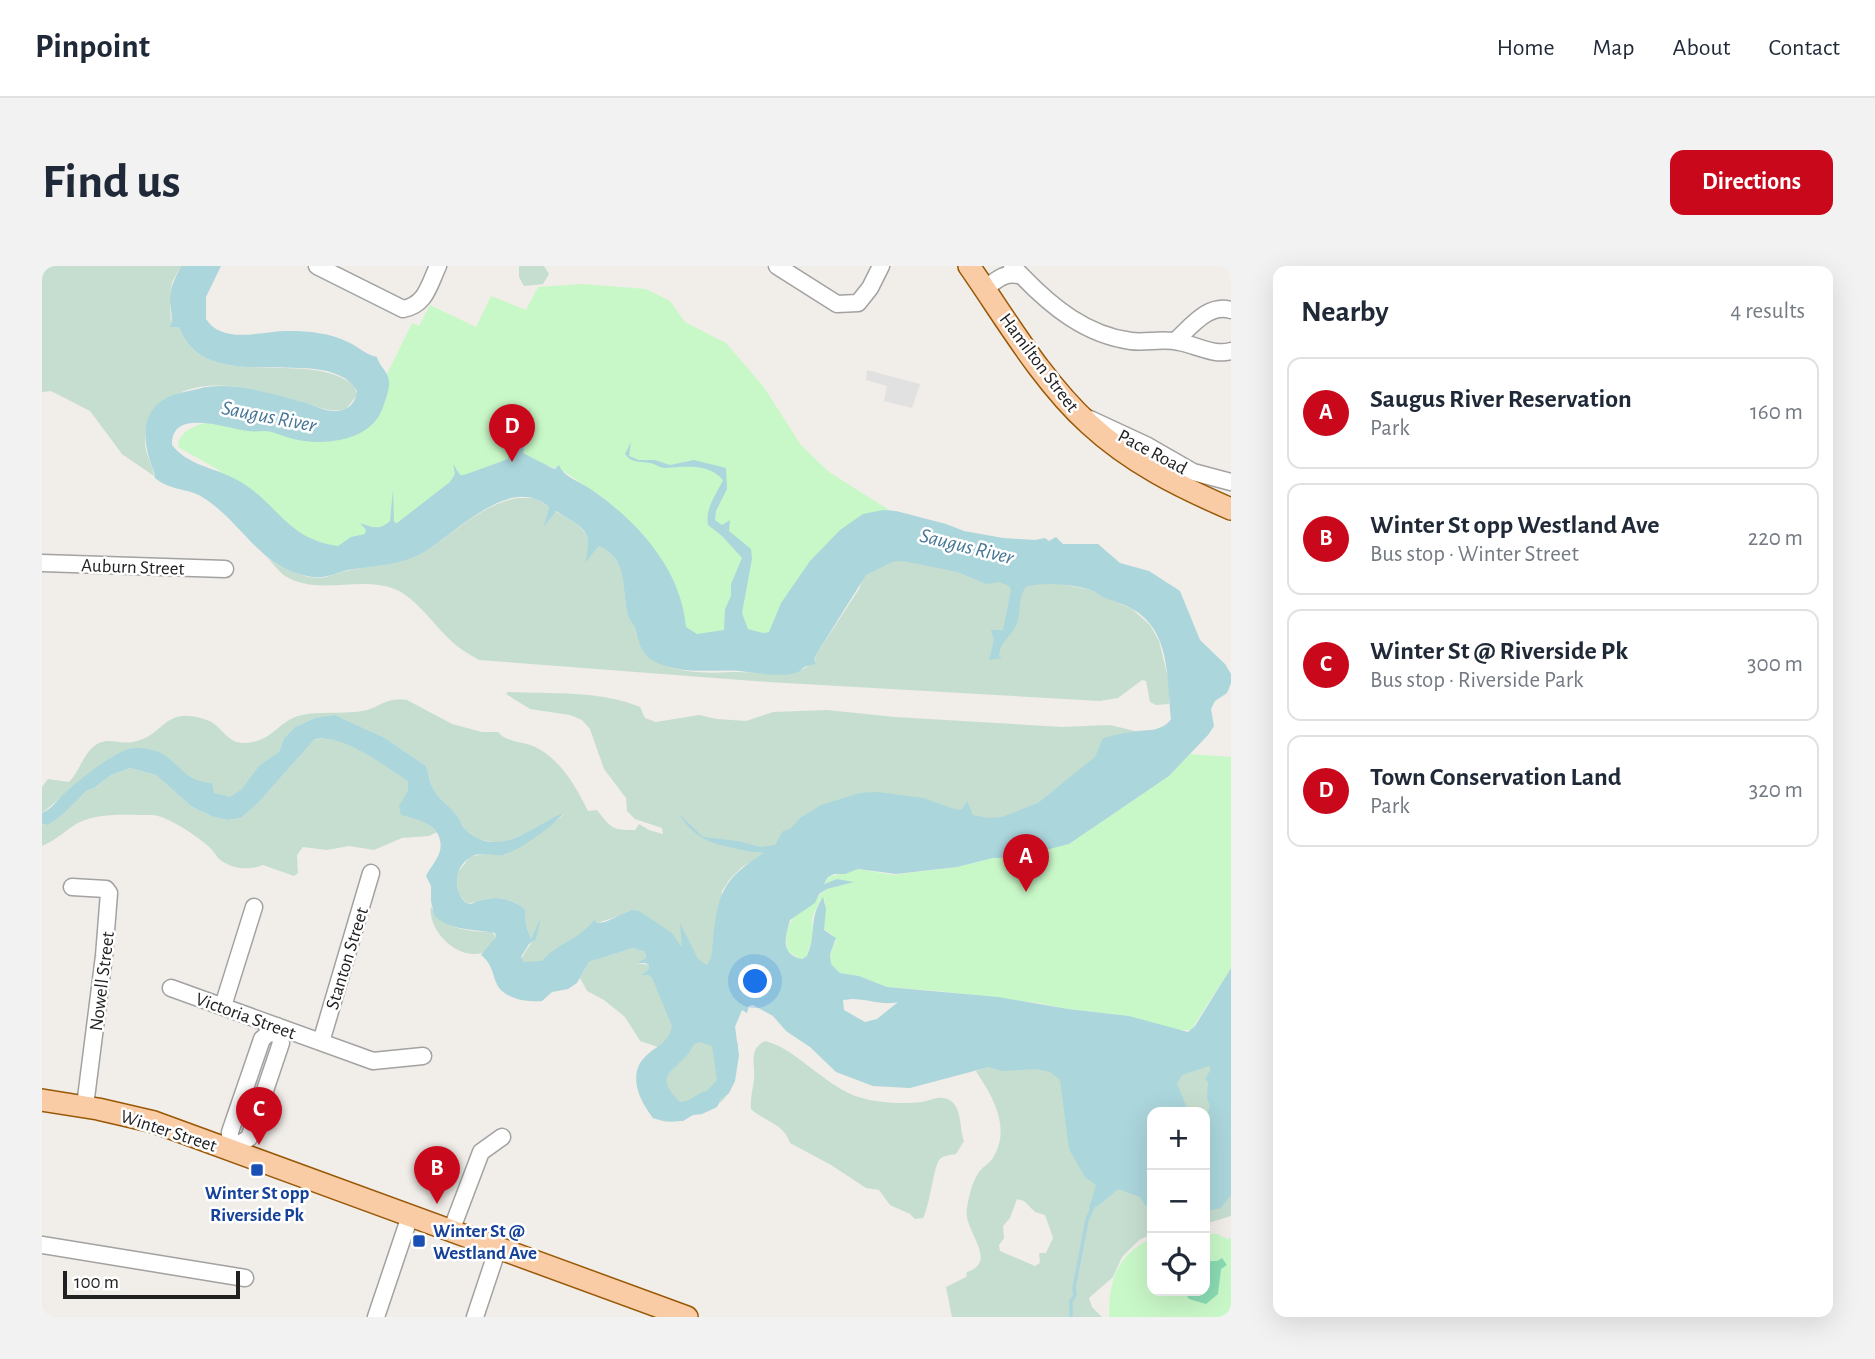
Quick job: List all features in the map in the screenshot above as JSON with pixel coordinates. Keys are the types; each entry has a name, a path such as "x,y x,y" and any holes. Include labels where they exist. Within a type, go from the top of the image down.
{"main road":[{"name":"Hamilton Street","path":"969,266 1053,385 1077,413 1142,465 1231,509"},
{"name":"Winter Street","path":"42,1100 135,1116 687,1317"}],"street":[{"path":"317,266 404,309 421,302 438,266"},
{"path":"776,266 837,304 858,303 870,288 881,266"},
{"path":"985,289 1012,271 1055,307 1094,331 1130,341 1175,341 1217,352 1231,351"},
{"path":"1175,341 1209,311 1222,308 1231,310"},
{"name":"Pace Road","path":"1077,413 1146,445 1194,472 1231,482"},
{"name":"Auburn Street","path":"42,563 225,569"},
{"name":"Stanton Street","path":"321,1042 371,873"},
{"name":"Nowell Street","path":"72,887 106,889 109,893 85,1106"},
{"path":"223,1006 254,907"},
{"name":"Victoria Street","path":"171,988 373,1061 422,1056"},
{"path":"230,1150 230,1132 262,1039 277,1026"},
{"path":"451,1231 481,1152 502,1137"},
{"path":"376,1317 410,1216"},
{"path":"42,1245 245,1278"},
{"path":"475,1317 498,1248"}],"green space":[{"path":"52,266 181,266 172,282 171,327 179,327 190,347 207,358 228,365 324,372 349,382 355,387 357,395 346,409 335,410 240,387 192,388 163,402 153,411 147,423 145,445 154,476 122,454 90,411 51,391 42,392 42,272"},
{"path":"519,266 544,266 549,274 543,284 524,286 519,277"},
{"path":"582,284 646,289 670,301 685,322 726,343 763,386 801,445 829,472 897,515 773,632 704,639 686,629 635,527 601,496 563,471 546,465 394,530 334,547 310,543 217,469 178,447 186,432 209,422 240,423 315,434 381,386 412,323 419,326 430,305 476,327 491,296 526,310 538,287"},
{"path":"518,498 536,498 549,507 543,528 555,511 578,525 588,541 587,560 599,546 608,551 622,573 628,613 641,645 661,663 674,668 703,672 774,674 802,670 816,661 814,658 859,589 865,573 886,550 1091,590 1132,609 1150,625 1159,641 1169,682 1169,704 1156,705 1150,702 1146,681 1142,680 1118,698 1100,701 768,682 479,660 455,644 418,605 397,590 370,584 312,585 298,582 285,576 266,557 289,570 315,578 396,562 415,556 437,544 492,506"},
{"path":"506,694 608,698 640,707 645,718 656,722 699,715 746,721 773,712 827,710 1062,727 1110,725 1135,731 1154,730 1166,725 1018,816 769,852 742,867 722,891 720,929 709,970 619,916 597,923 594,921 559,957 516,969 539,924 531,939 526,925 525,909 515,903 496,898 466,903 459,893 457,873 470,857 487,853 506,855 564,814 506,841 497,843 478,839 465,829 433,790 426,766 385,738 335,716 315,718 295,727 284,738 279,752 259,779 218,807 162,754 112,757 42,813 42,787 48,779 69,782 86,755 98,743 128,743 144,739 165,723 180,716 211,722 231,739 243,743 264,738 296,717 314,713 362,711 399,699 407,700 452,724 482,732 498,732 509,740 543,751 559,765 572,782 588,811 597,810 616,828 635,830 639,824 663,834 662,828 635,819 627,811 626,798 604,769 590,729 582,720 570,715 530,709"},
{"path":"333,737 402,769 428,824 437,832 429,836 402,838 374,850 349,846 327,850 303,847 297,855 298,873 294,876 263,865 246,868 228,865 189,832 165,818 152,815 114,815 86,819 42,846 42,824 48,825 86,791 111,775 130,768 156,775 192,807 214,817 228,820 241,818 258,803 314,740"},
{"path":"1190,754 1231,757 1231,968 1191,1030 1176,1030 1129,1016 1038,1003 887,987 859,976 840,973 831,964 830,954 836,941 832,934 824,930 825,901 820,900 812,918 813,935 807,956 800,959 787,951 786,931 794,916 827,889 849,883 837,879 825,884 828,877 858,869 893,875 957,867 993,858 1032,854 1069,844 1169,776"},
{"path":"431,906 435,914 448,924 466,930 492,932 496,937 482,953 472,954 454,948 434,924"},
{"path":"633,948 645,952 646,958 636,963 649,965 648,970 641,975 650,975 652,978 672,1019 680,1049 699,1042 738,1043 734,1079 726,1097 708,1110 681,1121 669,1122 653,1118 637,1089 636,1080 642,1063 658,1047 640,1041 625,1017 604,1000 587,991 580,978 589,962"},
{"path":"765,1041 777,1045 836,1086 862,1098 907,1103 940,1098 947,1099 956,1106 964,1141 956,1154 943,1157 938,1162 923,1218 915,1219 890,1205 879,1190 866,1188 790,1143 779,1127 751,1109 754,1054"},
{"path":"1007,1060 1168,1083 1200,1061 1231,1071 1231,1216 1210,1222 1210,1107 1147,1107 1147,1236 1139,1240 1122,1257 1113,1277 1089,1298 1092,1307 1102,1317 952,1317 946,1287 966,1277 967,1272 976,1267 980,1260 978,1244 967,1217 970,1194 979,1172 994,1156 1001,1134 997,1112 976,1071","holes":["1017,1199 1024,1201 1035,1212 1045,1215 1053,1238 1046,1253 1039,1253 1040,1263 1035,1266 1000,1251 999,1245 1004,1238 1003,1226 1010,1218"]},
{"path":"1210,1233 1231,1238 1231,1317 1109,1317 1111,1291 1117,1270 1123,1260 1147,1241 1147,1296 1210,1296"},
{"path":"1222,1258 1227,1265 1221,1269 1218,1294 1206,1304 1189,1299 1187,1296 1210,1296 1210,1261"}],"shaded area":[{"path":"867,370 920,384 912,408 884,401 887,386 866,380"}],"water":[{"name":"Saugus River","path":"181,266 221,266 206,297 206,319 213,327 223,332 244,335 297,331 327,335 377,357 387,374 388,390 377,419 357,435 344,439 302,441 267,431 202,423 180,426 174,433 172,445 186,458 239,481 264,499 294,528 320,542 338,546 351,537 365,534 366,530 360,523 375,527 386,524 390,521 393,489 394,522 397,523 450,482 455,474 453,464 460,475 464,475 508,459 504,435 509,445 517,450 531,406 523,453 555,469 559,465 565,473 609,503 641,532 676,586 686,627 697,634 724,630 725,609 731,596 731,584 742,558 708,525 710,507 723,480 703,468 663,468 633,460 625,454 631,442 629,456 639,460 655,460 670,465 694,460 726,468 727,489 716,511 715,520 722,525 730,520 729,531 751,549 752,559 742,613 748,629 769,632 781,603 810,561 840,530 863,514 883,510 1003,538 1045,538 1049,541 1056,537 1063,544 1098,544 1120,563 1149,571 1180,591 1200,640 1225,664 1231,674 1231,683 1227,693 1215,701 1211,709 1214,726 1208,735 1169,776 1069,844 1014,858 993,858 957,867 896,874 858,869 845,874 834,874 828,877 824,884 837,879 854,882 827,889 819,894 815,903 790,920 786,944 790,954 795,957 802,959 807,956 814,919 823,897 826,909 824,930 836,938 830,954 831,964 840,973 859,976 887,987 998,997 1129,1016 1188,1032 1195,1026 1231,968 1231,1195 1221,1208 1210,1211 1210,1106 1207,1098 1208,1082 1205,1079 1211,1069 1209,1066 1182,1075 1177,1083 1186,1107 1147,1107 1147,1206 1140,1197 1118,1189 1098,1206 1089,1208 1096,1185 1085,1177 1069,1149 1060,1080 1050,1072 1037,1069 1002,1071 989,1067 910,1088 873,1086 836,1072 810,1047 786,1031 773,1016 753,1005 749,1006 747,1013 742,1010 735,1027 739,1055 735,1081 717,1107 683,1121 653,1118 639,1094 636,1077 641,1061 666,1039 672,1026 652,978 649,975 641,975 648,970 649,965 636,963 646,958 645,952 633,948 589,962 577,983 568,989 552,992 542,1001 520,1000 504,993 497,985 489,964 481,955 496,937 495,933 455,927 434,915 431,886 426,876 440,851 439,835 429,825 401,815 399,806 408,791 408,781 362,752 337,741 314,740 258,803 241,818 228,820 214,817 192,807 156,775 130,768 111,775 86,791 48,825 42,824 42,813 80,780 119,753 135,748 163,754 194,779 212,783 214,793 230,797 242,789 259,766 279,752 284,738 295,727 315,718 335,715 385,738 426,766 435,792 465,829 477,838 490,842 515,838 563,813 546,830 507,854 475,855 465,861 458,873 457,885 466,903 499,898 512,901 525,909 526,925 531,939 541,917 536,939 529,944 521,957 524,962 542,961 594,920 597,923 605,922 632,910 639,911 672,933 682,948 680,923 698,959 707,965 712,952 717,909 725,888 740,870 764,853 749,852 708,841 693,831 679,814 703,837 761,847 775,845 783,831 790,829 800,818 821,805 860,793 878,792 923,798 958,810 962,809 967,801 973,815 1002,817 1038,803 1095,757 1103,738 1163,727 1171,719 1166,662 1150,624 1128,606 1076,586 1027,586 1021,598 1014,630 1000,650 999,656 1002,658 989,660 994,640 991,630 1003,630 1011,590 1009,586 1000,582 986,584 958,572 903,561 892,562 866,575 814,658 816,663 792,674 778,675 685,670 652,660 640,646 629,617 620,567 615,559 599,546 585,563 588,543 584,531 556,511 543,528 549,507 534,498 518,497 501,501 468,520 424,552 406,560 321,577 296,573 282,567 259,550 228,517 208,501 155,478 145,434 149,415 167,398 210,387 252,389 333,411 351,405 357,391 342,377 320,370 239,366 214,361 193,349 179,327 170,327 172,286","holes":["843,1000 898,1002 877,1019 865,1022 844,1010","699,1042 712,1046 717,1080 707,1091 680,1102 668,1086 668,1076 693,1046"]}],"waterway":[{"path":"1071,1317 1071,1301 1075,1295 1087,1220 1094,1204"}],"place":[{"name":"Town Conservation Land","path":"512,462"},
{"name":"Saugus River Reservation","path":"1026,892"},
{"name":"Winter St @ Riverside Pk","path":"259,1145"},
{"name":"Winter St opp Riverside Pk","path":"257,1170"},
{"name":"Winter St opp Westland Ave","path":"437,1204"},
{"name":"Winter St @ Westland Ave","path":"419,1241"}]}
